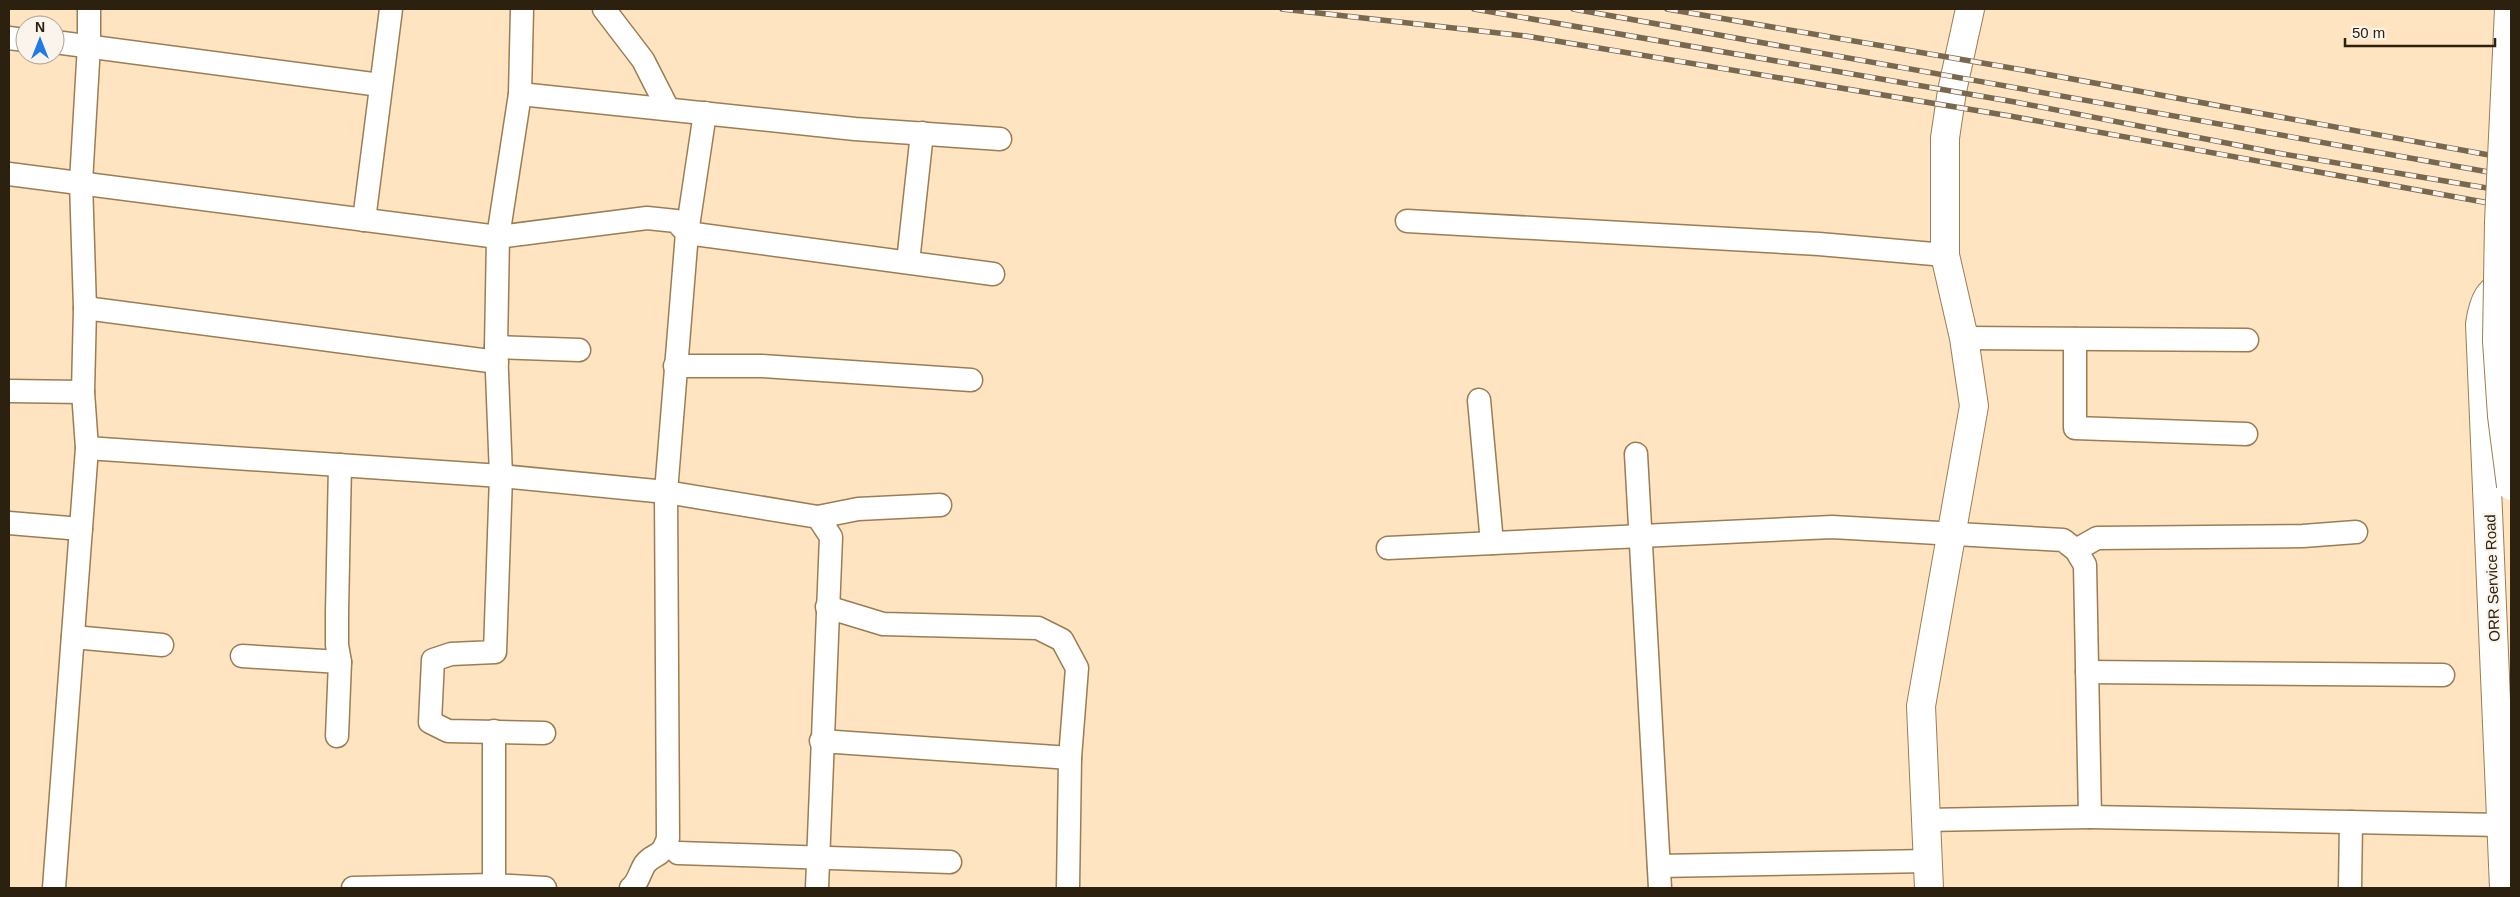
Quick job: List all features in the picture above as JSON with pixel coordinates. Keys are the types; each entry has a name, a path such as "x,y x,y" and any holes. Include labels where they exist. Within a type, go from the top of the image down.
{"main road":[{"path":"1930,888 1921,706 1974,406 1964,338 1945,255 1945,138 1952,91 1970,9"},
{"path":"2509,9 2499,222 2497,341 2502,416 2511,486"},
{"name":"ORR Service Road","path":"2504,888 2480,324 2482,306 2490,292 2504,285 2511,284"}],"street":[{"path":"54,888 86,448 83,392 85,308 81,182 89,45 89,9"},
{"path":"364,220 391,9"},
{"path":"522,9 520,94 498,238 497,354 500,476 495,652 451,654 433,660 430,722 448,731 544,733"},
{"path":"604,9 643,60 668,109"},
{"path":"65,43 380,86"},
{"path":"520,94 705,113 1000,139"},
{"path":"631,888 638,880 646,862 661,854 668,838 666,492 674,366 687,233 705,113"},
{"path":"908,262 922,133"},
{"path":"9,174 498,238 647,218 676,221 687,233 993,274"},
{"path":"1406,221 1809,244 1945,255"},
{"path":"85,308 497,354 579,350"},
{"path":"1964,338 2247,340"},
{"path":"2075,339 2075,428 2246,434"},
{"path":"674,366 762,366 971,380"},
{"path":"9,391 83,392"},
{"path":"1479,400 1492,543"},
{"path":"86,448 500,476 666,492 818,517 858,508 940,505"},
{"path":"1636,454 1660,888"},
{"path":"337,736 340,662 337,645 337,612 340,465"},
{"path":"817,888 821,741 831,537 818,517"},
{"path":"9,523 81,529"},
{"path":"1388,548 1832,527 2063,540 2076,550 2085,565 2090,817"},
{"path":"2076,550 2097,538 2294,537 2356,532"},
{"path":"827,607 883,624 1038,628 1062,640 1077,668 1070,758 1068,888"},
{"path":"73,637 162,645"},
{"path":"242,656 340,662"},
{"path":"2087,672 2443,675"},
{"path":"493,887 494,731"},
{"path":"821,741 1070,758"},
{"path":"1926,820 2090,817 2500,825"},
{"path":"2350,888 2351,822"},
{"path":"678,853 950,862"},
{"path":"1659,866 1928,861"},
{"path":"353,888 545,888"}],"railway":[{"path":"1282,9 1526,36 2010,116 2511,207"},
{"path":"1474,9 2015,102 2283,154 2511,192"},
{"path":"1573,9 2511,176"},
{"path":"1667,9 2023,70 2511,159"}]}
